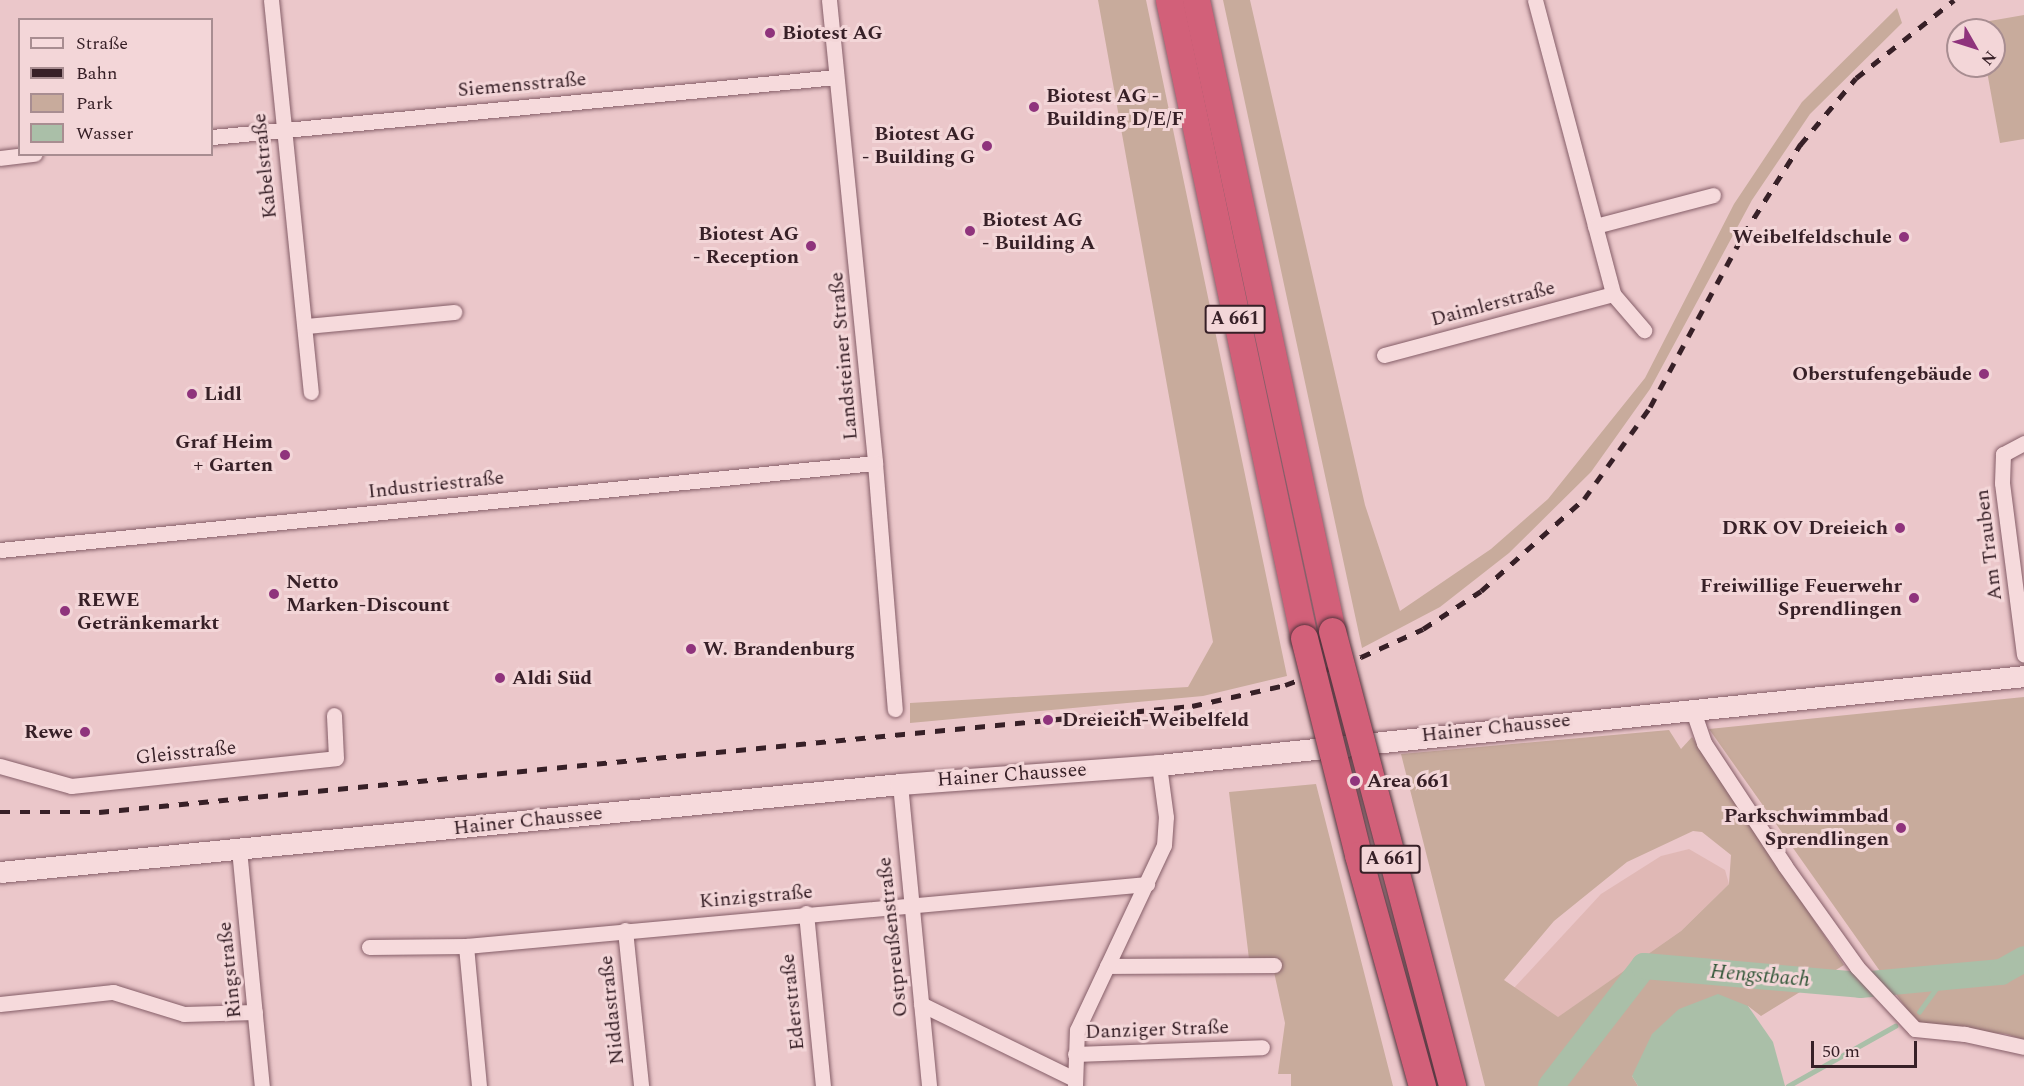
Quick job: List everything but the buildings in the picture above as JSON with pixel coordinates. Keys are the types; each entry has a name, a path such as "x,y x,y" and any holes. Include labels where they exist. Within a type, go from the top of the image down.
{"highway":[{"name":"A 661","path":"1169,0 1304,638 1358,855 1422,1086"},
{"name":"A 661","path":"1196,0 1332,631 1452,1086"}],"street":[{"name":"Kabelstraße","path":"271,0 282,130 306,326 311,392"},
{"name":"Landsteiner Straße","path":"829,0 876,463 895,709"},
{"path":"1535,0 1613,294 1644,330"},
{"name":"Siemensstraße","path":"213,137 836,77"},
{"path":"0,158 18,156"},
{"path":"1595,226 1713,195"},
{"name":"Daimlerstraße","path":"1384,355 1613,294"},
{"path":"306,326 454,312"},
{"name":"Am Trauben","path":"2024,443 2003,454 2002,483 2024,655"},
{"name":"Industriestraße","path":"0,550 876,463"},
{"name":"Hainer Chaussee","path":"0,872 900,784 1158,765 1692,708 2024,676"},
{"path":"1692,708 1704,743 1785,866 1871,982 1915,1029 1965,1034 2024,1047"},
{"name":"Gleisstraße","path":"0,766 71,786 336,758 334,715"},
{"name":"Danziger Straße","path":"1158,765 1166,831 1161,855 1077,1030 1075,1054 1262,1047"},
{"name":"Ostpreußenstraße","path":"900,784 929,1086"},
{"name":"Ringstraße","path":"239,849 262,1086"},
{"name":"Kinzigstraße","path":"369,947 466,946 1147,884"},
{"name":"Ederstraße","path":"806,914 823,1086"},
{"name":"Niddastraße","path":"625,930 641,1086"},
{"path":"466,946 479,1086"},
{"path":"1107,966 1274,964"},
{"path":"0,1004 113,992 183,1014 255,1012"},
{"path":"921,1004 1074,1083 1075,1054"}],"shaded area":[{"path":"1689,849 1725,870 1729,884 1681,931 1557,1018 1513,989 1601,894 1661,856"}],"green space":[{"path":"1098,0 1146,0 1287,676 1203,696 910,723 910,703 1188,687 1213,642"},
{"path":"1223,0 1250,0 1365,505 1400,611 1491,549 1548,499 1645,378 1734,204 1802,102 1897,8 1902,23 1810,114 1752,200 1650,389 1591,472 1509,553 1440,607 1362,648"},
{"path":"2024,15 2024,139 2000,143 1988,78 2006,78 2006,18"},
{"name":"Parkschwimmbad Sprendlingen","path":"2024,697 2024,1040 2006,1034 1918,1025 1709,729"},
{"path":"1669,730 1681,749 1692,737 1844,965 1761,1016 1748,1006 1632,1076 1638,1086 1485,1086 1401,754","holes":["1693,831 1702,832 1731,855 1729,884 1681,931 1558,1017 1504,980 1554,921 1627,862"]},
{"path":"1316,784 1393,1086 1291,1086 1291,1074 1278,1074 1285,1023 1271,958 1249,959 1229,792"}],"water":[{"path":"1718,994 1748,1006 1773,1042 1785,1086 1638,1086 1632,1076 1652,1034 1679,1009"}],"waterway":[{"name":"Hengstbach","path":"1551,1086 1644,966 1860,985 2001,972 2024,959"},
{"path":"1919,1012 1946,975"},
{"path":"1788,1086 1895,1026"}],"railway":[{"path":"0,812 99,812 1192,706 1285,685 1361,657 1423,629 1481,591 1584,499 1650,407 1743,235 1800,145 1856,78 1954,0"}],"place":[{"name":"Biotest AG","path":"770,33"},
{"name":"Biotest AG - Building D/E/F","path":"1034,107"},
{"name":"Biotest AG - Building G","path":"987,146"},
{"name":"Biotest AG - Building A","path":"970,231"},
{"name":"Weibelfeldschule","path":"1904,237"},
{"name":"Biotest AG - Reception","path":"811,246"},
{"name":"Oberstufengebäude","path":"1984,374"},
{"name":"Lidl","path":"192,394"},
{"name":"Graf Heim + Garten","path":"285,455"},
{"name":"DRK OV Dreieich","path":"1900,528"},
{"name":"Netto Marken-Discount","path":"274,594"},
{"name":"Freiwillige Feuerwehr Sprendlingen","path":"1914,598"},
{"name":"REWE Getränkemarkt","path":"65,611"},
{"name":"W. Brandenburg","path":"691,649"},
{"name":"Aldi Süd","path":"500,678"},
{"name":"Dreieich-Weibelfeld","path":"1048,720"},
{"name":"Rewe","path":"85,732"},
{"name":"Area 661","path":"1355,781"},
{"name":"Parkschwimmbad Sprendlingen","path":"1901,828"}]}
